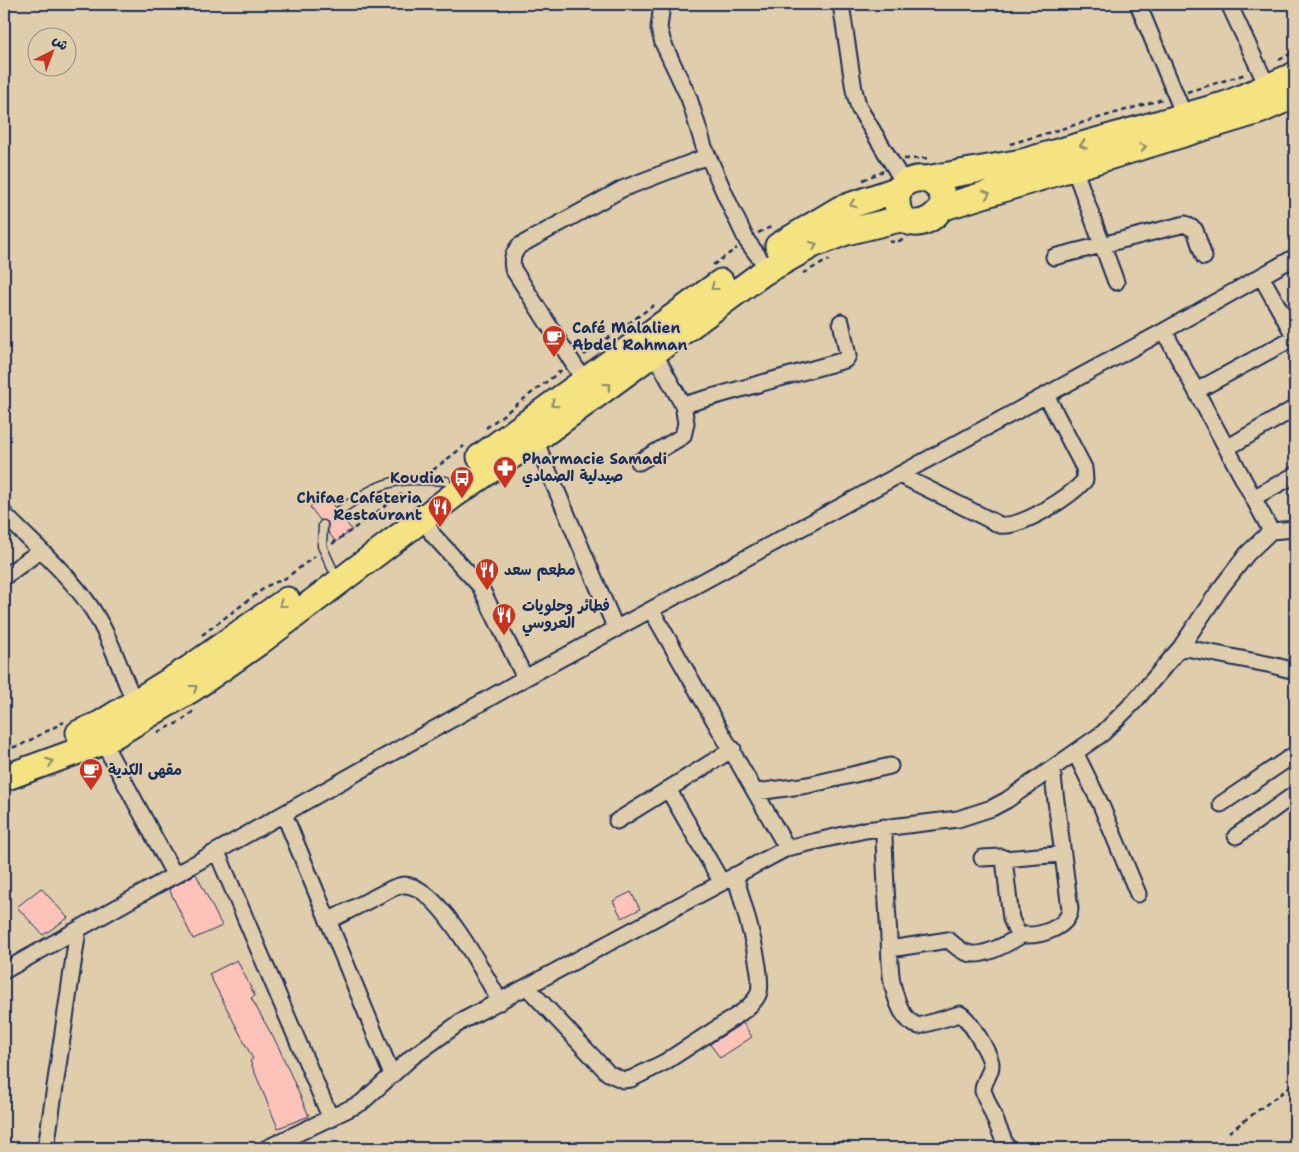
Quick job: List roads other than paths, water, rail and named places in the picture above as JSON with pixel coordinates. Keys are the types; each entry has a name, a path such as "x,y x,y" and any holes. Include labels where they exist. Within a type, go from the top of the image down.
{"highway":[{"path":"4,762 84,731 135,703 258,621 332,568 446,482 729,276 840,209 910,184 1022,162 1227,104 1295,75"},
{"path":"941,208 1259,111 1295,95"},
{"path":"4,778 103,742 192,689 258,643 424,518 535,440 727,298 790,256 846,232 910,228 918,223 932,220 941,208 942,201 938,187 910,184"},
{"path":"910,184 897,204 910,228"}],"street":[{"path":"662,4 659,28 663,43 690,98 708,156 747,241 759,257"},
{"path":"841,4 854,90 859,108 910,184"},
{"path":"1138,4 1184,115"},
{"path":"1230,4 1268,88"},
{"path":"585,382 513,269 511,261 513,254 519,246 622,189 708,156"},
{"path":"1074,168 1116,282"},
{"path":"1054,257 1185,224 1194,230 1204,257"},
{"path":"4,971 525,678 652,611 1164,331 1295,257"},
{"path":"1196,391 1295,337 1261,276"},
{"path":"683,404 845,360 848,356 841,322"},
{"path":"1164,331 1271,531"},
{"path":"639,462 683,436 686,422 683,404 654,353"},
{"path":"900,475 1000,525 1012,526 1027,518 1075,491 1085,480 1084,468 1046,395"},
{"path":"1227,448 1295,408"},
{"path":"535,440 616,629"},
{"path":"1253,498 1295,474"},
{"path":"4,514 70,582 92,609 111,644 135,703"},
{"path":"424,518 433,535 480,586 525,678"},
{"path":"268,1148 361,1103 392,1074 447,1029 787,848 839,834 884,827 958,820 1007,800 1076,754 1117,719 1181,647 1220,589 1247,554 1271,531 1295,529"},
{"path":"4,577 40,551"},
{"path":"652,611 757,792 787,848"},
{"path":"1181,647 1272,664 1295,672"},
{"path":"103,742 175,876"},
{"path":"617,821 732,749"},
{"path":"1076,754 1108,820 1138,894"},
{"path":"1221,804 1295,754"},
{"path":"757,792 808,785 890,766"},
{"path":"890,949 948,940 964,952 971,954 1000,947 1022,935 1031,935 1057,928 1070,916 1052,770"},
{"path":"668,789 722,883"},
{"path":"1236,836 1295,794"},
{"path":"284,814 392,1074"},
{"path":"884,827 884,880 893,986 900,1007 909,1022 919,1026 925,1026 960,1014 969,1022 990,1062 990,1071 982,1091 1007,1148"},
{"path":"217,852 331,1119"},
{"path":"982,858 997,857 1004,859 1062,854"},
{"path":"1004,859 1011,920 1016,931 1022,935"},
{"path":"527,987 608,1073 622,1080 643,1074 742,1012 754,1001 759,993 755,956 735,876"},
{"path":"328,921 393,888 404,885 411,887 433,901 442,911 478,960 500,1002"},
{"path":"46,1148 78,930"}],"lane":[{"path":"338,512 368,492 388,482 409,480 446,482"},
{"path":"323,525 322,546 332,568"}],"place":[{"name":"Café Malalien Abdel Rahman","path":"554,358"},
{"name":"Pharmacie Samadi صيدلية الصمادي","path":"505,489"},
{"name":"Koudia","path":"462,499"},
{"name":"Chifae Cafeteria Restaurant","path":"440,528"},
{"name":"مطعم سعد","path":"487,591"},
{"name":"فطائر وحلويات العروسي","path":"504,636"},
{"name":"مقهى الكدية","path":"91,791"}]}
